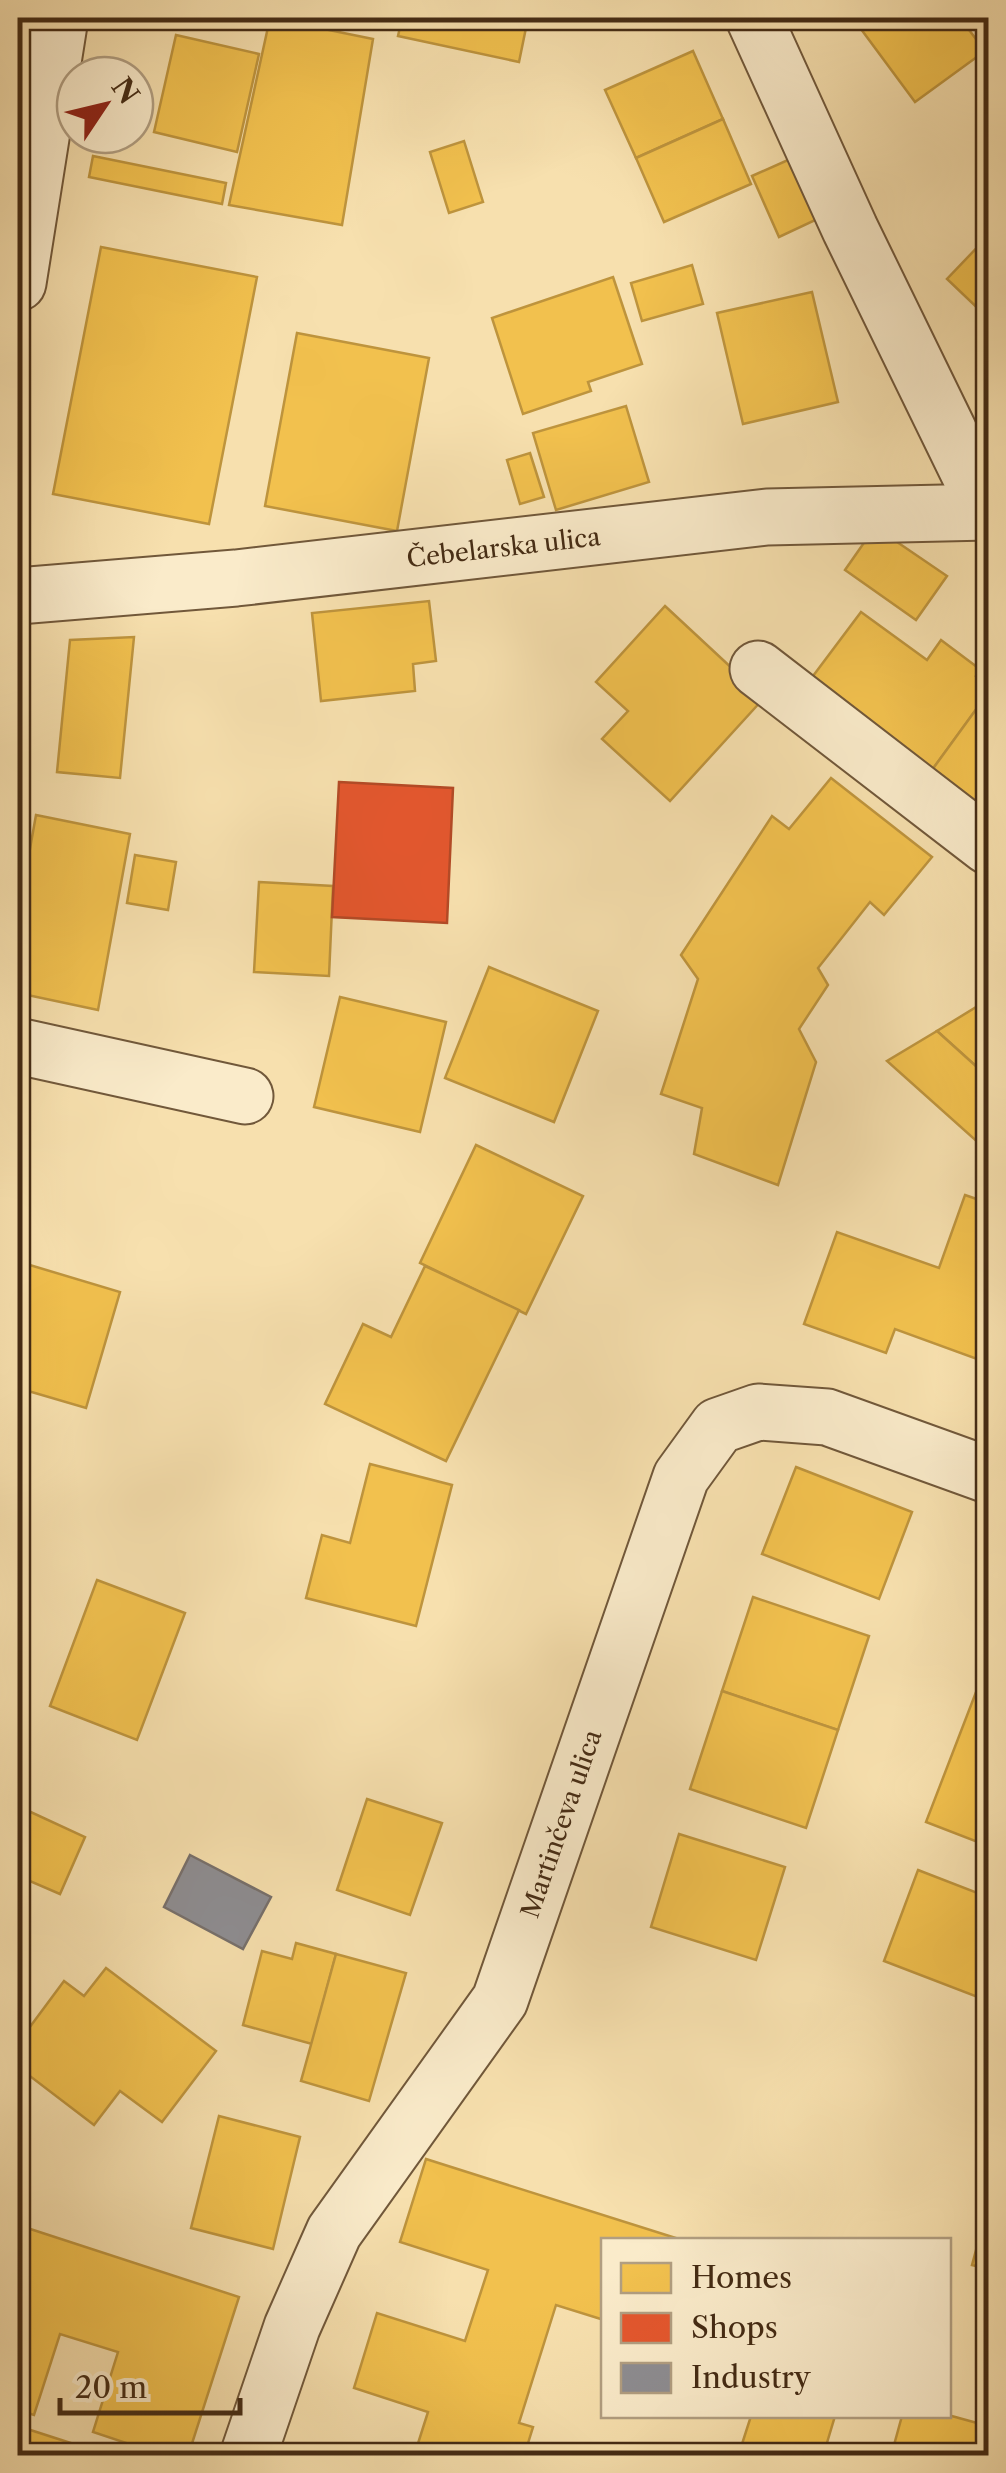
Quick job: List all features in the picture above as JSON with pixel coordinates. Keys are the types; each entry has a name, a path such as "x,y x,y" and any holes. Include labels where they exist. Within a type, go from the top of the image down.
{"street":[{"path":"18,283 60,18"},
{"name":"Čebelarska ulica","path":"18,596 236,578 767,518 988,512 850,230 754,18"},
{"path":"758,669 988,846"},
{"path":"18,1046 246,1096"},
{"name":"Martinčeva ulica","path":"248,2456 292,2328 334,2232 500,2000 681,1477 718,1426 758,1412 827,1417 988,1475"}],"building: Homes":[{"path":"270,18 373,39 342,225 229,205"},
{"path":"402,18 528,18 519,62 398,36"},
{"path":"868,18 960,18 985,51 915,102 858,25"},
{"path":"176,35 259,54 237,152 155,132"},
{"path":"693,51 723,119 636,158 605,90"},
{"path":"723,119 751,184 664,222 636,158"},
{"path":"464,141 483,202 449,213 430,152"},
{"path":"93,156 226,183 222,204 89,177"},
{"path":"797,156 824,216 779,237 752,176"},
{"path":"988,236 988,318 947,279"},
{"path":"101,247 257,277 209,524 53,494"},
{"path":"692,265 703,304 642,321 631,283"},
{"path":"613,277 642,364 588,382 591,391 523,414 492,318"},
{"path":"812,292 838,402 743,424 717,313"},
{"path":"297,333 429,358 397,531 265,506"},
{"path":"626,406 649,482 556,510 533,433"},
{"path":"530,453 544,497 520,504 507,460"},
{"path":"875,527 947,576 916,620 845,570"},
{"path":"429,601 436,661 413,664 415,691 321,701 312,613"},
{"path":"665,606 764,698 670,801 602,739 628,711 596,682"},
{"path":"861,612 927,660 941,640 981,670 976,676 988,685 988,693 932,770 810,680"},
{"path":"134,637 120,778 57,772 70,640"},
{"path":"988,693 988,812 932,770"},
{"path":"831,778 932,857 884,915 870,902 818,968 828,985 799,1029 816,1062 778,1185 694,1154 702,1108 661,1094 698,979 681,955 772,816 789,829"},
{"path":"36,815 130,834 98,1010 18,993 18,916"},
{"path":"135,855 176,862 168,910 127,903"},
{"path":"259,882 333,886 329,976 254,972"},
{"path":"489,967 598,1011 554,1122 445,1078"},
{"path":"340,997 446,1022 420,1132 314,1107"},
{"path":"986,1001 988,1004 988,1077 937,1031"},
{"path":"937,1031 988,1077 988,1142 982,1146 887,1061"},
{"path":"476,1145 583,1196 526,1314 420,1263"},
{"path":"965,1195 988,1203 988,1363 895,1329 886,1353 804,1324 837,1232 939,1268"},
{"path":"23,1263 120,1292 86,1408 18,1388 18,1281"},
{"path":"425,1266 519,1310 446,1461 325,1404 363,1324 391,1337"},
{"path":"370,1464 452,1485 416,1626 306,1598 322,1535 350,1543"},
{"path":"796,1467 912,1512 879,1599 762,1554"},
{"path":"97,1580 185,1613 137,1740 50,1706"},
{"path":"753,1597 869,1636 838,1730 722,1691"},
{"path":"988,1661 988,1846 926,1822"},
{"path":"722,1691 838,1730 806,1828 690,1789"},
{"path":"367,1799 442,1823 410,1915 337,1890"},
{"path":"22,1808 85,1837 60,1894 18,1876 18,1818"},
{"path":"679,1834 785,1867 756,1960 651,1927"},
{"path":"918,1870 988,1897 988,2001 884,1961"},
{"path":"296,1943 336,1954 312,2044 243,2025 262,1951 292,1959"},
{"path":"336,1954 406,1973 369,2101 301,2081"},
{"path":"106,1968 216,2051 162,2122 120,2091 94,2125 18,2067 18,2043 64,1981 84,1996"},
{"path":"219,2116 300,2137 273,2249 191,2228"},
{"path":"426,2159 676,2238 601,2238 601,2319 556,2305 519,2423 533,2427 524,2456 414,2456 428,2412 354,2388 377,2313 465,2341 488,2270 400,2242"},
{"path":"988,2205 988,2269 972,2265"},
{"path":"18,2225 239,2297 188,2456 165,2456 93,2432 118,2352 60,2334 34,2415 18,2410"},
{"path":"951,2416 988,2426 988,2456 891,2456 901,2418"},
{"path":"750,2418 834,2418 823,2456 778,2456 742,2444"},
{"path":"18,2426 111,2456 18,2456"}],"building: Shops":[{"path":"339,782 453,788 447,923 332,917"}],"building: Industry":[{"path":"190,1855 271,1897 243,1949 164,1907"}]}
